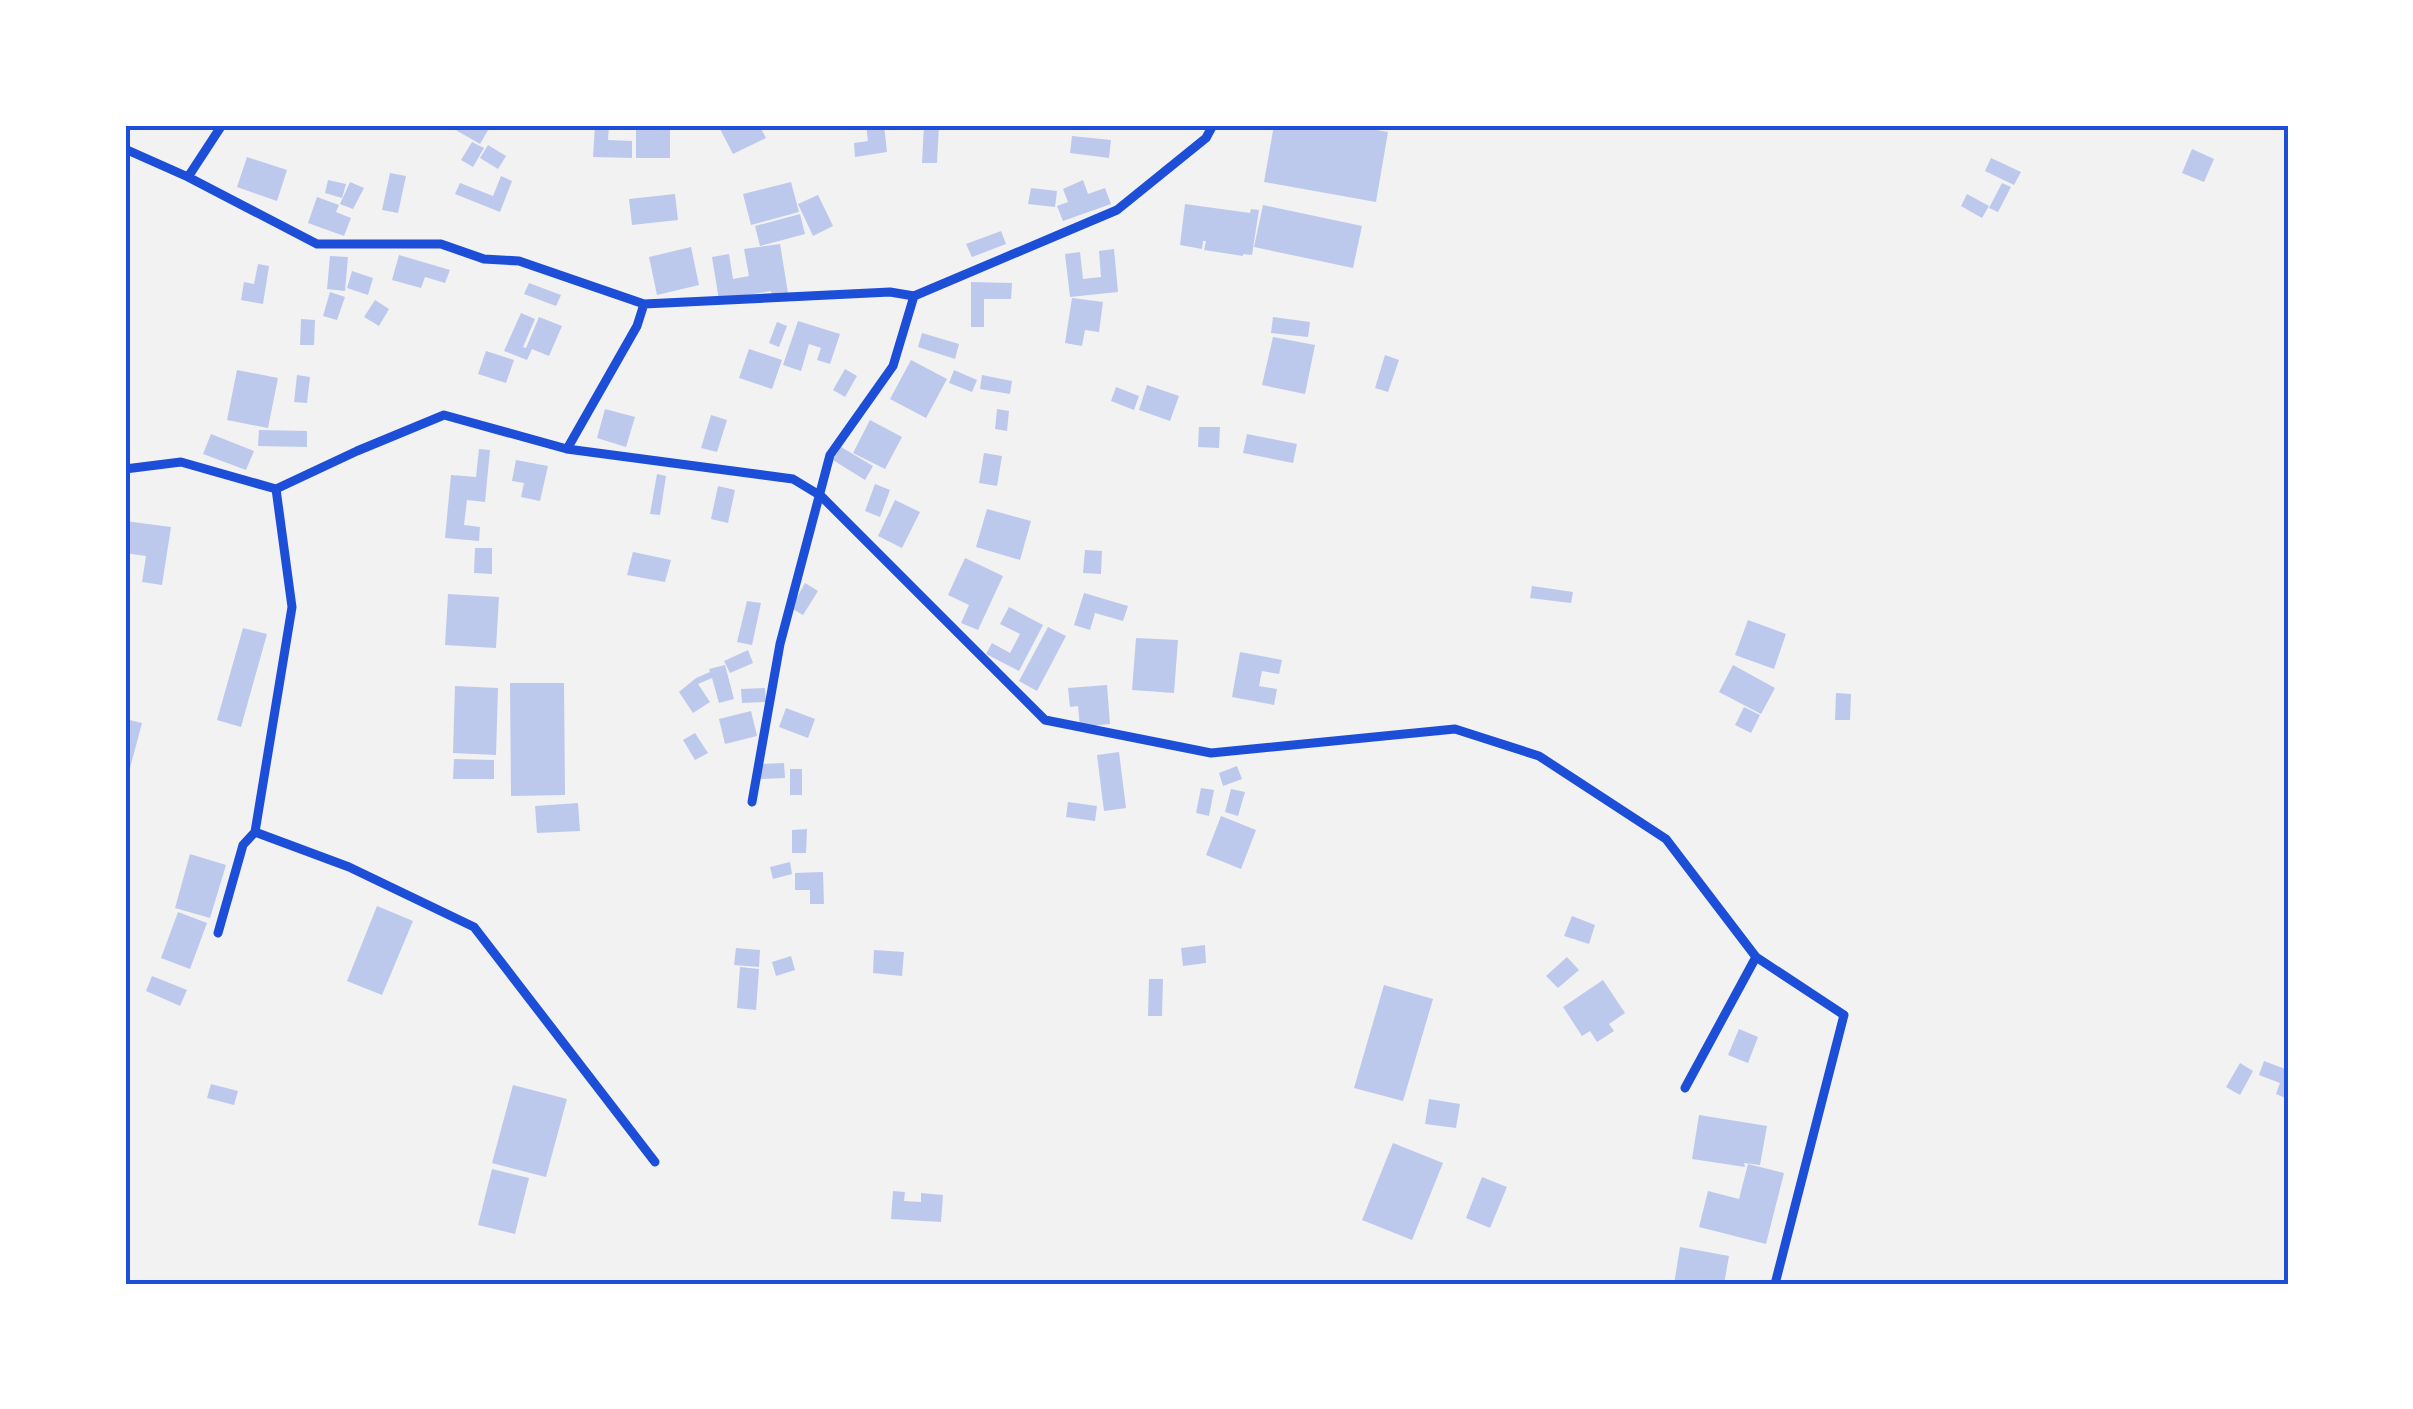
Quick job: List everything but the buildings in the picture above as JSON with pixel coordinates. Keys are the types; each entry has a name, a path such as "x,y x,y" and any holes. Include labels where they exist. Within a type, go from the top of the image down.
{"street":[{"path":"188,176 222,125"},
{"path":"125,149 188,176 317,244 440,244 484,259 519,261 644,304 890,292 914,296 1117,210 1206,138 1213,125"},
{"path":"752,802 780,644 830,455 893,366 914,296"},
{"path":"567,449 636,326 644,304"},
{"path":"125,469 181,462 276,489 444,416 567,449 793,479 820,496 1045,720 1211,753 1455,729 1539,756 1666,839 1756,958 1844,1015 1775,1284"},
{"path":"218,933 243,845 255,832 292,607 276,489"},
{"path":"255,832 350,867 474,927 656,1162"},
{"path":"1686,1088 1756,958"}]}
